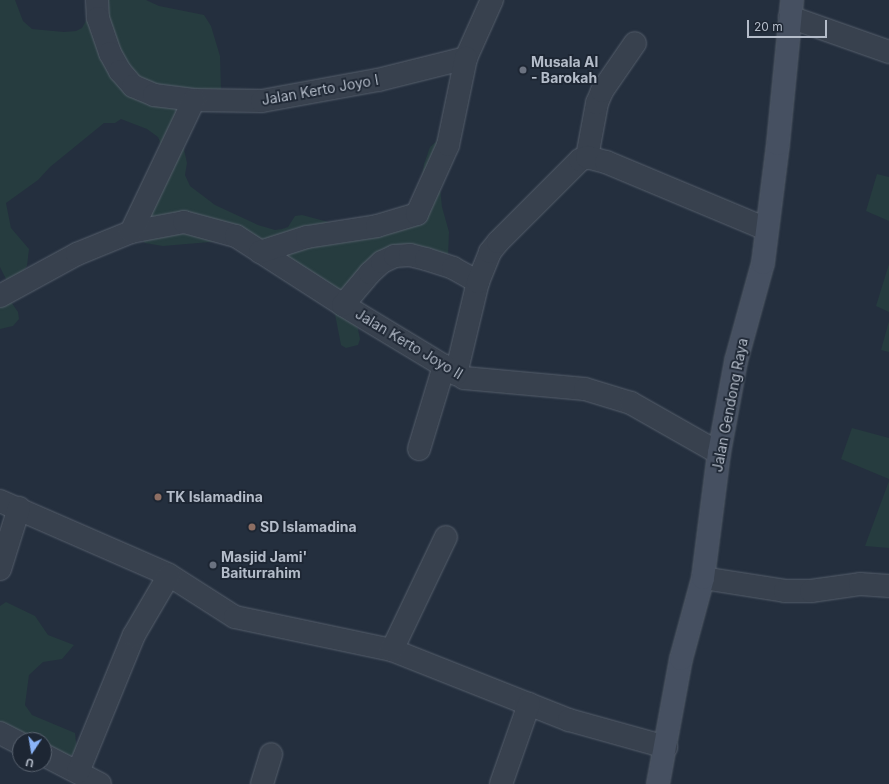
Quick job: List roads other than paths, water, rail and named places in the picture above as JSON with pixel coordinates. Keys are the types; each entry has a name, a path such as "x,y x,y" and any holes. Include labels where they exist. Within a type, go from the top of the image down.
{"main road":[{"name":"Jalan Gendong Raya","path":"658,784 681,659 703,578 719,454 736,361 763,263 766,229 778,144 791,9"}],"street":[{"name":"Jalan Kerto Joyo I","path":"97,0 98,18 110,53 120,71 133,86 154,95 194,100 262,101 378,80 466,58"},
{"path":"260,252 307,237 377,226 417,214 448,146 466,58 492,0"},
{"path":"791,9 889,52"},
{"path":"587,157 597,103 602,92 635,43"},
{"path":"132,232 194,100"},
{"path":"419,449 450,370 482,269 498,242 580,160 587,157 606,162 766,229"},
{"name":"Jalan Kerto Joyo II","path":"0,296 77,254 132,232 184,222 236,236 343,305 464,378 585,389 631,403 719,454"},
{"path":"343,305 370,273 382,262 395,256 410,255 426,259 453,268 478,282"},
{"path":"0,569 10,504 169,575 235,617 392,650 569,720 666,747"},
{"path":"392,650 446,537"},
{"path":"52,759 91,780 134,635 169,575"},
{"path":"703,578 785,591 811,591 860,584 889,586"},
{"path":"501,784 529,704"},
{"path":"0,733 12,739"},
{"path":"262,784 271,754"}],"place":[{"name":"Musala Al - Barokah","path":"523,70"},
{"name":"TK Islamadina","path":"158,497"},
{"name":"SD Islamadina","path":"252,527"},
{"name":"Masjid Jami' Baiturrahim","path":"213,565"}]}
